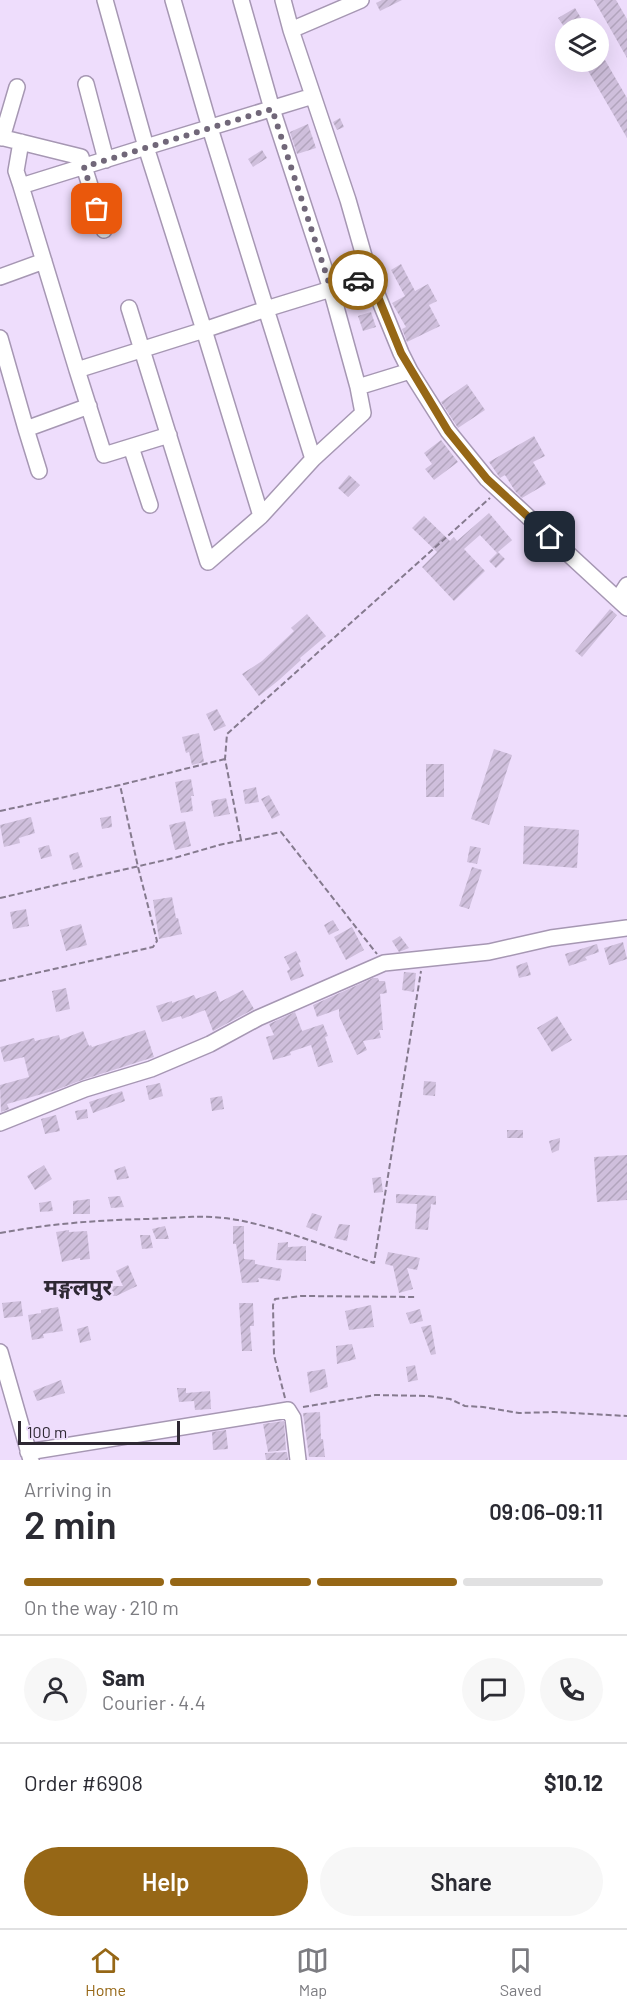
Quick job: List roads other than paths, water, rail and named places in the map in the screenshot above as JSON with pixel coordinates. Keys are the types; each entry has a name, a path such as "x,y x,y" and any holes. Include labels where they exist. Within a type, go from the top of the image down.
{"street":[{"path":"105,0 146,147 261,516"},
{"path":"173,0 210,128 313,459"},
{"path":"129,308 208,562 261,516 313,459 363,413 331,289 272,109 241,0"},
{"path":"283,0 345,190 370,277 410,371 448,431 487,479 622,604 627,585"},
{"path":"291,30 361,0"},
{"path":"86,84 106,160"},
{"path":"17,87 1,138 81,157 104,230"},
{"path":"21,186 313,96"},
{"path":"21,142 16,171 105,455 169,435"},
{"path":"0,277 44,261"},
{"path":"77,370 370,277"},
{"path":"0,338 39,471"},
{"path":"358,387 410,371"},
{"path":"26,429 89,406"},
{"path":"130,447 150,505"},
{"path":"0,1123 85,1089 151,1069 210,1044 258,1018 384,963 489,952 551,938 627,928"},
{"path":"0,1352 30,1456 288,1410 293,1418 298,1460"}],"district":[{"name":"मङ्गलपुर","path":"78,1286"}]}
